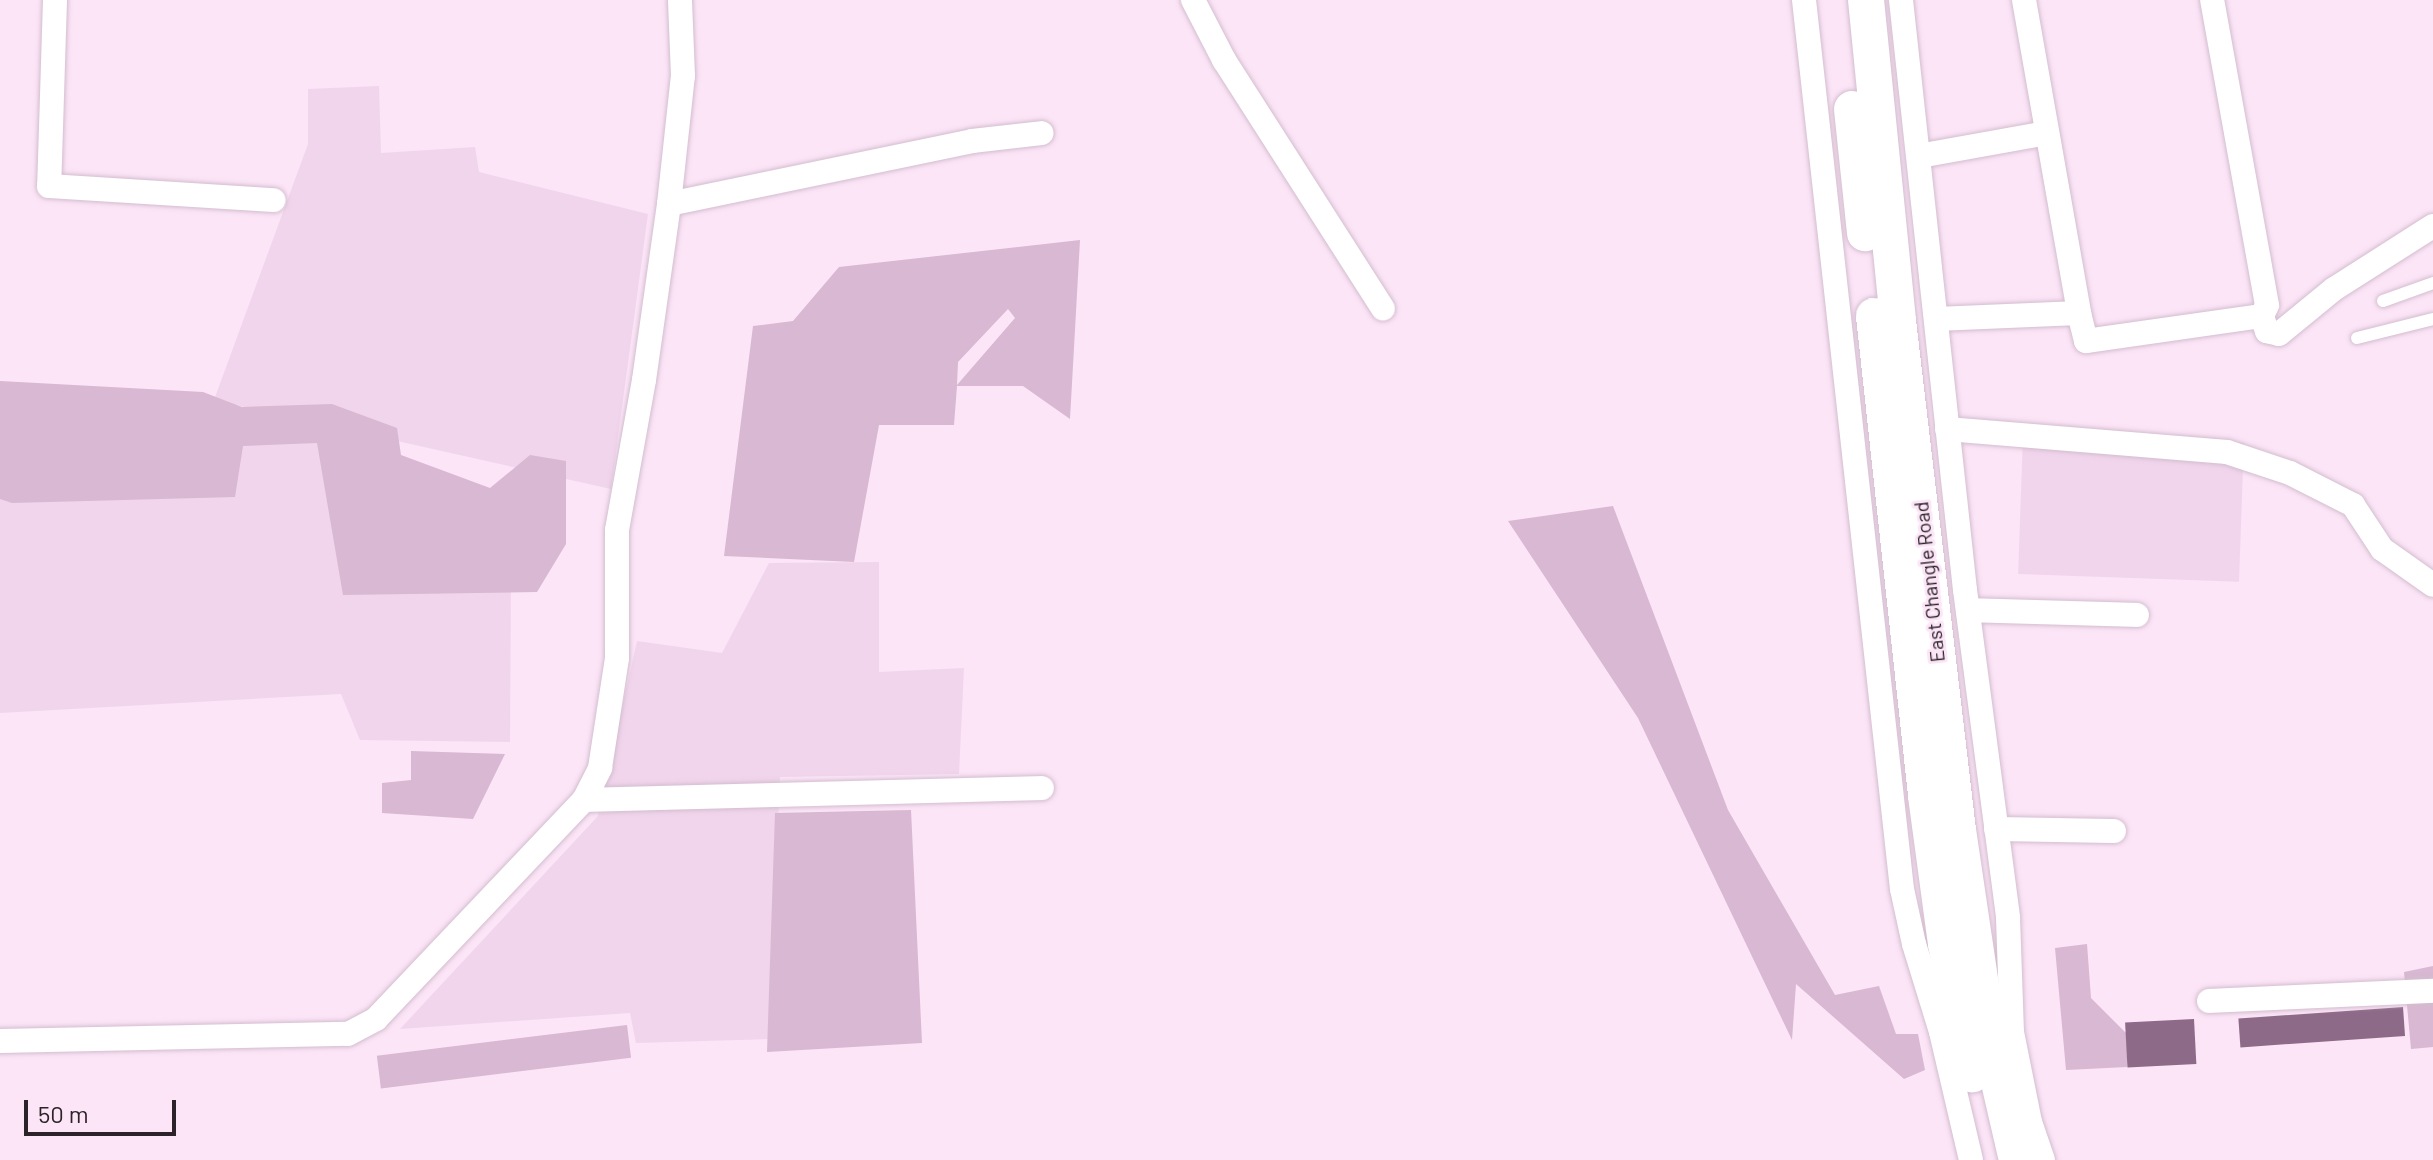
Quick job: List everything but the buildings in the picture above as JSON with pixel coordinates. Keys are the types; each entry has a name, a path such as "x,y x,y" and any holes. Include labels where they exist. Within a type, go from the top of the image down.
{"main road":[{"name":"East Changle Road","path":"1843,0 1926,796 1946,944 1992,1160"},
{"name":"East Changle Road","path":"1866,0 1931,608 1973,933 1995,1064 2017,1160"},
{"path":"1995,1064 2042,1160"}],"street":[{"path":"55,0 49,186 274,200"},
{"path":"0,1041 348,1034 376,1019 584,800 600,768 617,658 617,530 644,380 669,204 683,76 680,0"},
{"path":"1193,0 1224,60 1383,309"},
{"path":"1804,0 1902,889 1914,944 1941,1032 1971,1160"},
{"path":"1901,0 1968,610 2008,918 2012,1032 2030,1122 2042,1160"},
{"path":"2024,0 2086,341 2262,316"},
{"path":"2212,0 2267,305 2262,316 2267,331 2279,334 2334,289 2433,226"},
{"path":"669,204 972,141 1042,133"},
{"path":"1919,156 2047,133"},
{"path":"1936,319 2079,313"},
{"path":"1947,429 2227,452 2290,473 2353,505 2382,549 2433,585"},
{"path":"1968,610 2137,615"},
{"path":"584,800 1042,788"},
{"path":"1996,829 2114,831"},
{"path":"2209,1001 2433,991"}],"lane":[{"path":"2383,301 2433,283"},
{"path":"2357,338 2433,319"}],"shaded area":[{"path":"379,86 381,153 475,147 479,172 648,214 611,489 214,400 308,144 308,89"},
{"path":"1080,240 1070,419 1023,386 957,386 954,425 879,425 854,562 724,556 753,326 793,321 839,267","holes":["1008,309 1015,318 957,385 958,362"]},
{"path":"0,381 203,392 242,407 332,404 397,428 401,455 490,488 530,455 566,461 566,544 537,592 343,595 317,443 243,446 235,497 12,503 0,499"},
{"path":"0,383 243,439 329,429 511,571 510,742 360,740 341,694 0,713"},
{"path":"2023,435 2244,443 2239,582 2018,574"},
{"path":"1613,506 1728,810 1835,995 1879,986 1896,1034 1918,1034 1925,1070 1904,1079 1796,984 1792,1040 1638,718 1508,521"},
{"path":"879,562 879,672 964,668 959,774 780,777 769,1039 636,1043 630,1013 400,1029 598,816 637,641 722,653 769,563"},
{"path":"411,751 505,754 473,819 382,813 382,783 411,780"},
{"path":"911,810 922,1043 767,1052 775,813"},
{"path":"2087,944 2091,998 2127,1034 2127,1067 2066,1070 2055,948"},
{"path":"2433,966 2433,1047 2411,1049 2404,972"},
{"path":"627,1025 631,1058 381,1088 377,1056"}]}
